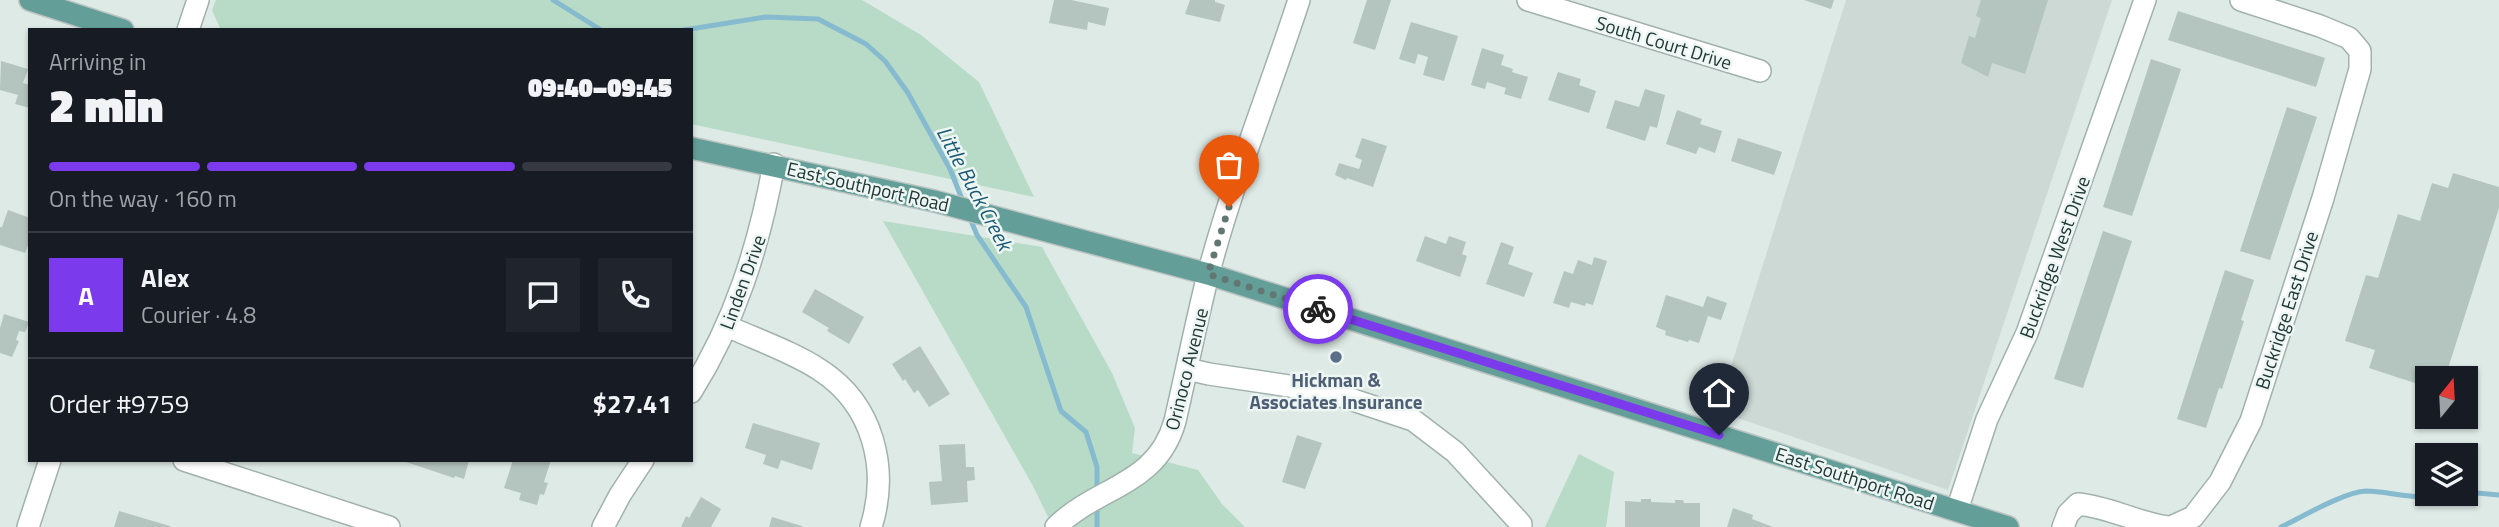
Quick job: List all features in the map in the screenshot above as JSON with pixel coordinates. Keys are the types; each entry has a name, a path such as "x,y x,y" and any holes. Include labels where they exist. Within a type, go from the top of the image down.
{"main road":[{"path":"30,0 117,28"},
{"name":"East Southport Road","path":"693,148 934,201 1208,274 2008,527"}],"street":[{"path":"189,28 198,0"},
{"name":"Orinoco Avenue","path":"1056,527 1074,512 1136,477 1157,458 1168,441 1175,421 1208,274 1250,139 1299,0"},
{"name":"South Court Drive","path":"1528,0 1760,71"},
{"name":"Buckridge West Drive","path":"1957,510 1987,419 2027,333 2145,0"},
{"name":"Buckridge East Drive","path":"2063,527 2068,514 2078,504 2097,506 2152,525 2170,527 2193,517 2220,482 2251,421 2323,198 2360,69 2360,51 2350,38 2241,0"},
{"name":"Linden Drive","path":"693,389 727,326 756,248 774,164"},
{"path":"727,326 820,369 839,384 854,402 873,437 878,461 879,492 871,527"},
{"path":"1187,369 1329,392 1413,420 1455,452 1521,524"},
{"path":"28,527 49,462"},
{"path":"189,462 331,518 389,527"},
{"path":"603,527 642,462"}],"shaded area":[{"path":"1846,0 2112,0 1948,490 1717,411"}],"green space":[{"path":"216,0 862,0 921,35 979,82 1034,197 693,124 693,28 220,28 212,10"},
{"path":"883,221 1042,247 1112,373 1135,428 1132,453 1198,470 1222,504 1245,527 1053,527 1033,486"},
{"path":"1579,454 1614,472 1606,527 1545,527"}],"building":[{"path":"1054,0 1071,0 1109,8 1105,26 1088,22 1087,30 1049,23"},
{"path":"1190,0 1215,0 1225,5 1220,22 1185,14"},
{"path":"1367,0 1391,0 1375,50 1353,43"},
{"path":"1804,0 1834,0 1831,9"},
{"path":"1981,0 2048,0 2025,74 1992,63 1988,77 1961,63 1969,36 1975,38 1981,18 1976,16"},
{"path":"2178,11 2325,58 2316,87 2168,40"},
{"path":"1411,22 1458,36 1444,81 1423,75 1428,57 1418,54 1415,64 1399,59"},
{"path":"1482,48 1504,55 1501,65 1528,77 1521,99 1504,94 1506,88 1487,82 1485,89 1471,85"},
{"path":"2151,59 2181,69 2132,216 2103,207"},
{"path":"1,61 28,69 23,83 28,84 28,107 15,104 18,95 0,90"},
{"path":"1558,72 1581,79 1579,85 1596,91 1589,113 1548,100"},
{"path":"1645,89 1665,95 1657,128 1650,126 1645,141 1606,128 1615,100 1639,107"},
{"path":"2287,107 2317,117 2270,260 2240,251"},
{"path":"1677,110 1702,119 1700,124 1722,131 1715,153 1699,147 1696,154 1666,144"},
{"path":"1362,138 1387,146 1373,187 1335,175 1339,163 1359,169 1362,160 1355,157"},
{"path":"1738,138 1782,152 1774,175 1731,161"},
{"path":"2453,173 2499,187 2499,208 2449,366 2415,366 2415,383 2369,368 2375,350 2345,341 2366,275 2378,278 2398,214 2420,221 2432,183 2448,188"},
{"path":"8,210 28,217 28,245 25,253 0,245"},
{"path":"2103,231 2132,241 2083,388 2054,379"},
{"path":"1425,236 1446,244 1449,236 1466,242 1462,254 1467,256 1460,277 1416,261"},
{"path":"1501,242 1514,247 1508,264 1533,273 1524,297 1486,284"},
{"path":"1594,257 1607,261 1593,305 1571,302 1569,308 1553,303 1564,271 1573,274 1578,260 1592,265"},
{"path":"2225,270 2254,280 2222,389 2219,388 2206,428 2177,419"},
{"path":"815,289 864,317 849,344 802,312"},
{"path":"1666,295 1703,307 1707,296 1727,303 1721,320 1708,316 1699,343 1688,342 1665,335 1666,331 1656,327"},
{"path":"4,314 28,322 25,332 19,331 16,340 19,341 12,357 0,353 0,328"},
{"path":"920,346 950,394 929,407 918,390 914,393 905,379 903,381 892,364"},
{"path":"753,423 820,443 812,470 781,460 778,469 763,464 766,455 745,448"},
{"path":"1297,435 1322,443 1305,489 1282,482"},
{"path":"965,444 966,467 974,467 975,480 967,481 968,502 931,505 929,482 942,481 939,445"},
{"path":"406,462 468,462 464,479"},
{"path":"512,462 550,462 544,482 548,483 544,495 540,494 537,505 519,500 521,493 504,488"},
{"path":"701,497 721,509 711,527 681,527 686,516 689,518"},
{"path":"1641,499 1651,499 1651,502 1675,503 1675,500 1683,500 1684,503 1700,503 1700,527 1625,527 1625,501 1641,502"},
{"path":"1733,508 1753,515 1752,519 1773,527 1727,527"},
{"path":"119,511 170,526 170,527 114,527"},
{"path":"772,517 802,526 802,527 769,527"}],"waterway":[{"name":"Little Buck Creek","path":"553,0 598,28"},
{"name":"Little Buck Creek","path":"693,29 766,17 818,19 866,44 885,61 908,93 950,169 964,204"},
{"name":"Little Buck Creek","path":"969,216 977,235 1026,307 1061,411 1086,432 1097,467 1097,492"},
{"name":"Little Buck Creek","path":"2281,527 2357,492 2375,491 2415,496"},
{"name":"Little Buck Creek","path":"2478,493 2499,495"},
{"name":"Little Buck Creek","path":"1097,506 1097,527"}],"way so far":[{"path":"1229,207 1208,274 1318,309"}],"place":[{"name":"Hickman & Associates Insurance","path":"1336,357"}],"route":[{"path":"1318,309 1719,435"}]}
